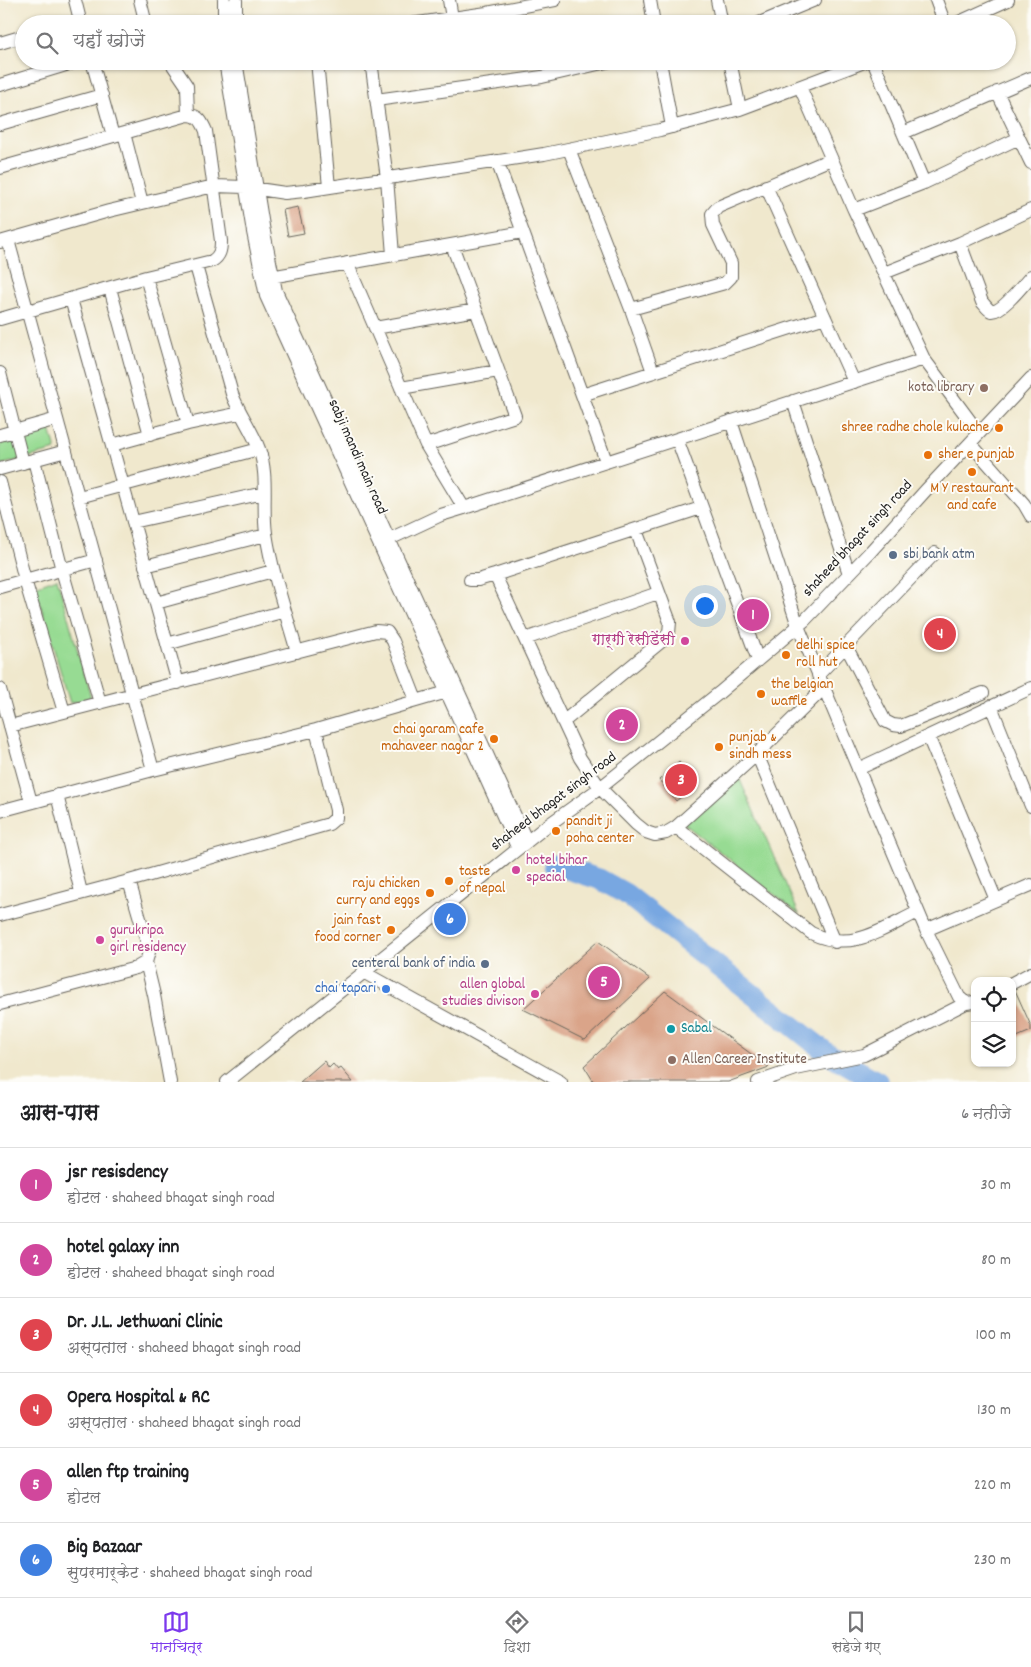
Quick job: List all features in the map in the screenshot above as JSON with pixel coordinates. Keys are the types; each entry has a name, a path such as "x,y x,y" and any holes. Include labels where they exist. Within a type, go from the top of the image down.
{"street":[{"path":"75,0 76,15"},
{"path":"140,0 144,15"},
{"path":"224,0 224,15"},
{"path":"236,0 236,15"},
{"path":"449,0 452,15"},
{"path":"466,15 528,2 555,0"},
{"path":"650,0 652,15"},
{"path":"717,0 720,15"},
{"path":"779,15 815,0"},
{"path":"936,0 942,15"},
{"path":"975,15 1008,0"},
{"path":"0,43 15,39"},
{"path":"0,84 48,70"},
{"path":"95,70 142,203"},
{"path":"176,70 187,86 188,115"},
{"name":"sabji mandi main road","path":"227,70 268,277 266,296 383,542 522,846"},
{"path":"237,70 251,189"},
{"path":"318,70 329,187"},
{"path":"372,70 387,178 393,255"},
{"path":"376,100 542,77 572,70"},
{"path":"662,70 672,127"},
{"path":"732,70 740,109"},
{"path":"153,770 28,312 4,241 142,203 214,186 285,193 569,149 672,127 740,109 843,70"},
{"path":"877,70 924,183"},
{"path":"904,133 1031,78"},
{"path":"800,86 854,210 924,359 979,433"},
{"path":"997,92 1031,163"},
{"path":"0,124 102,95"},
{"path":"0,168 118,134 194,115 201,120 206,131 221,241 221,250 218,258 196,266 146,278 0,320"},
{"path":"854,210 924,183 1019,138"},
{"path":"569,149 631,309 653,372"},
{"path":"631,309 725,283 731,277 731,262 712,225 712,214 718,207 832,159"},
{"path":"498,161 606,461"},
{"path":"766,186 854,382"},
{"path":"884,273 960,243 1031,210"},
{"path":"268,277 523,232"},
{"path":"960,243 982,302 992,311 1004,306 1031,276"},
{"path":"426,445 515,416 452,244"},
{"path":"347,263 426,445 464,508"},
{"path":"196,266 232,394 259,449 264,474 263,513 266,535 273,571 297,652"},
{"path":"146,278 188,424"},
{"path":"110,288 150,435"},
{"path":"71,299 178,683"},
{"path":"375,328 476,310"},
{"path":"582,395 825,317"},
{"path":"383,542 441,516 464,508 924,359"},
{"path":"401,388 498,371"},
{"path":"0,373 16,430 62,570 100,703"},
{"name":"shaheed bhagat singh road","path":"226,1082 522,846 600,788 798,626 849,574 1031,378"},
{"path":"793,401 849,574"},
{"path":"112,446 188,424 240,413"},
{"path":"0,435 57,419"},
{"path":"732,421 798,626 818,675 926,930 959,997 970,1003"},
{"path":"678,439 701,508 758,660"},
{"path":"970,443 1024,504 1031,516"},
{"path":"79,497 259,449"},
{"path":"0,469 66,451"},
{"path":"0,482 25,580 64,712"},
{"path":"133,522 264,493"},
{"path":"470,580 495,576 701,508"},
{"path":"563,722 663,640 669,633 670,622 636,530"},
{"path":"145,566 266,535"},
{"path":"818,675 936,553"},
{"path":"0,587 96,560"},
{"path":"156,603 273,571"},
{"path":"495,576 580,758 600,788 646,832 655,835 666,833 676,827 757,754 824,688"},
{"path":"525,639 658,593"},
{"path":"167,644 285,611"},
{"path":"10,726 376,631 387,632 393,642 416,700"},
{"path":"846,646 885,720 893,725 901,726 983,693"},
{"path":"858,769 1031,688"},
{"path":"0,689 31,802"},
{"path":"0,811 153,770 316,730 452,691"},
{"path":"991,706 1031,806"},
{"path":"0,915 81,892 129,881 329,824 336,818 336,810 316,730"},
{"path":"928,736 996,900"},
{"path":"757,754 834,942"},
{"path":"57,795 81,892"},
{"path":"676,827 812,933 834,942 848,942 865,938 918,912"},
{"path":"129,881 149,952 146,962 154,994 170,1082"},
{"path":"926,930 1031,885"},
{"path":"0,1004 131,969 146,962"},
{"path":"362,972 561,1082"},
{"path":"1016,981 1031,973"},
{"path":"758,1082 796,1069 864,1055 970,1003"}],"green space":[{"path":"49,425 56,450 0,465 0,438"},
{"path":"57,578 91,698 70,703 35,586"},
{"path":"737,773 799,914 682,822"}],"building":[{"path":"298,207 304,233 288,236 283,210"},
{"path":"679,762 697,784 676,801 659,780"},
{"path":"598,941 650,979 585,1040 523,1009"},
{"name":"Sabal","path":"665,991 769,1067 728,1082 594,1082 584,1066"},
{"path":"1016,992 1031,1026 1031,1031 1016,1037"},
{"path":"324,1061 329,1068 333,1064 338,1070 341,1068 353,1082 300,1082"}],"waterway":[{"path":"554,865 599,879 626,894 827,1053 878,1082"}],"place":[{"name":"kota library","path":"984,388"},
{"name":"shree radhe chole kulache","path":"999,428"},
{"name":"sher e punjab","path":"928,455"},
{"name":"M Y restaurant and cafe","path":"972,472"},
{"name":"sbi bank atm","path":"893,555"},
{"name":"jsr resisdency","path":"753,615"},
{"name":"Opera Hospital & RC","path":"940,634"},
{"name":"गार्गी रेसीडेंसी","path":"685,641"},
{"name":"delhi spice roll hut","path":"786,655"},
{"name":"the belgian waffle","path":"761,694"},
{"name":"hotel galaxy inn","path":"622,725"},
{"name":"chai garam cafe mahaveer nagar 2","path":"494,739"},
{"name":"punjab & sindh mess","path":"719,747"},
{"name":"Dr. J.L. Jethwani Clinic","path":"681,780"},
{"name":"pandit ji poha center","path":"556,831"},
{"name":"hotel bihar special","path":"516,870"},
{"name":"taste of nepal","path":"449,881"},
{"name":"raju chicken curry and eggs","path":"430,893"},
{"name":"Big Bazaar","path":"450,919"},
{"name":"jain fast food corner","path":"391,930"},
{"name":"gurukripa girl residency","path":"100,940"},
{"name":"centeral bank of india","path":"485,964"},
{"name":"allen ftp training","path":"604,982"},
{"name":"chai tapari","path":"386,989"},
{"name":"allen global studies divison","path":"535,994"},
{"name":"Sabal","path":"671,1029"},
{"name":"Allen Career Institute","path":"672,1060"}]}
